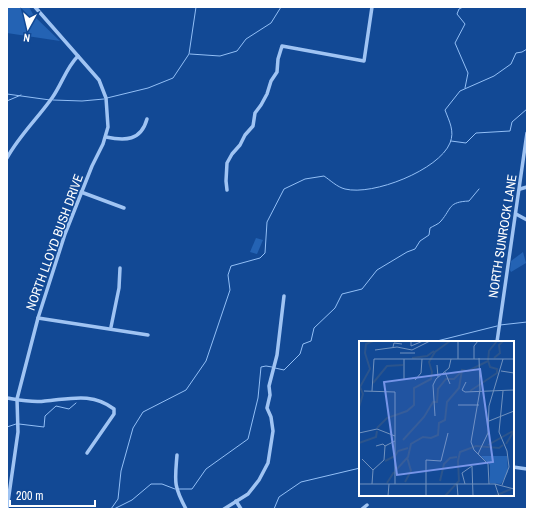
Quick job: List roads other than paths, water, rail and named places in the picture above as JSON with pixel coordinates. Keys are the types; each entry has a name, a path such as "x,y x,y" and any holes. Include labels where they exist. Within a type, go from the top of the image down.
{"street":[{"name":"NORTH LLOYD BUSH DRIVE","path":"7,509 9,479 18,432 17,399 38,318 65,234 106,137 108,117 104,90 99,80 35,7"},
{"path":"228,190 226,181 228,163 232,154 240,145 245,134 252,126 255,113 268,94 271,81 277,72 278,59 282,46 364,61 372,7"},
{"path":"7,158 16,142 51,100 70,64 78,56"},
{"path":"106,137 122,140 134,138 143,129 148,120"},
{"name":"NORTH SUNROCK LANE","path":"498,341 503,294 520,189 527,133"},
{"path":"520,189 527,187"},
{"path":"82,192 124,208"},
{"path":"516,214 527,220"},
{"path":"111,328 119,288 120,268"},
{"path":"224,509 248,494 259,480 268,463 273,431 271,417 267,408 270,395 269,386 277,355 284,296"},
{"path":"38,318 148,334"},
{"path":"7,398 43,402 81,397 99,400 112,407 114,409 114,414 87,453"},
{"path":"177,455 176,486 186,509"},
{"path":"514,467 527,469"},
{"path":"236,501 241,509"},
{"path":"362,509 367,505"}],"waterway":[{"path":"107,98 148,88 173,78 189,54 196,7"},
{"path":"190,54 220,56 237,51 246,39 271,23 281,7"},
{"path":"463,7 459,9 457,14 465,24 455,43 468,73 465,88"},
{"path":"111,509 118,499 121,471 133,428 143,412 186,390 206,361 230,290 228,275 231,266 260,258 265,253 267,222 284,189 305,179 324,176 336,185 345,189 372,189 404,179 433,163 450,143 452,130 445,110 460,91 494,76 511,64 516,53 527,49"},
{"path":"7,94 50,100"},
{"path":"7,101 21,95"},
{"path":"53,100 82,101 104,99"},
{"path":"451,141 466,143 476,133 510,131 512,122 527,109"},
{"path":"275,368 284,370 300,354 303,344 311,341 314,328 335,308 342,294 362,289 377,270 407,252 415,249 420,241 429,235 430,228 440,222 451,206 457,203 469,201 479,189"},
{"path":"500,325 527,322"},
{"path":"437,341 497,326"},
{"path":"178,489 192,489 206,469 248,439 258,398 261,367 272,367"},
{"path":"19,424 44,427 45,416 56,406 69,409 76,403"},
{"path":"7,427 16,424"},
{"path":"274,509 279,497 301,482 359,468"},
{"path":"114,509 132,500 151,484 162,484 175,489"}]}
